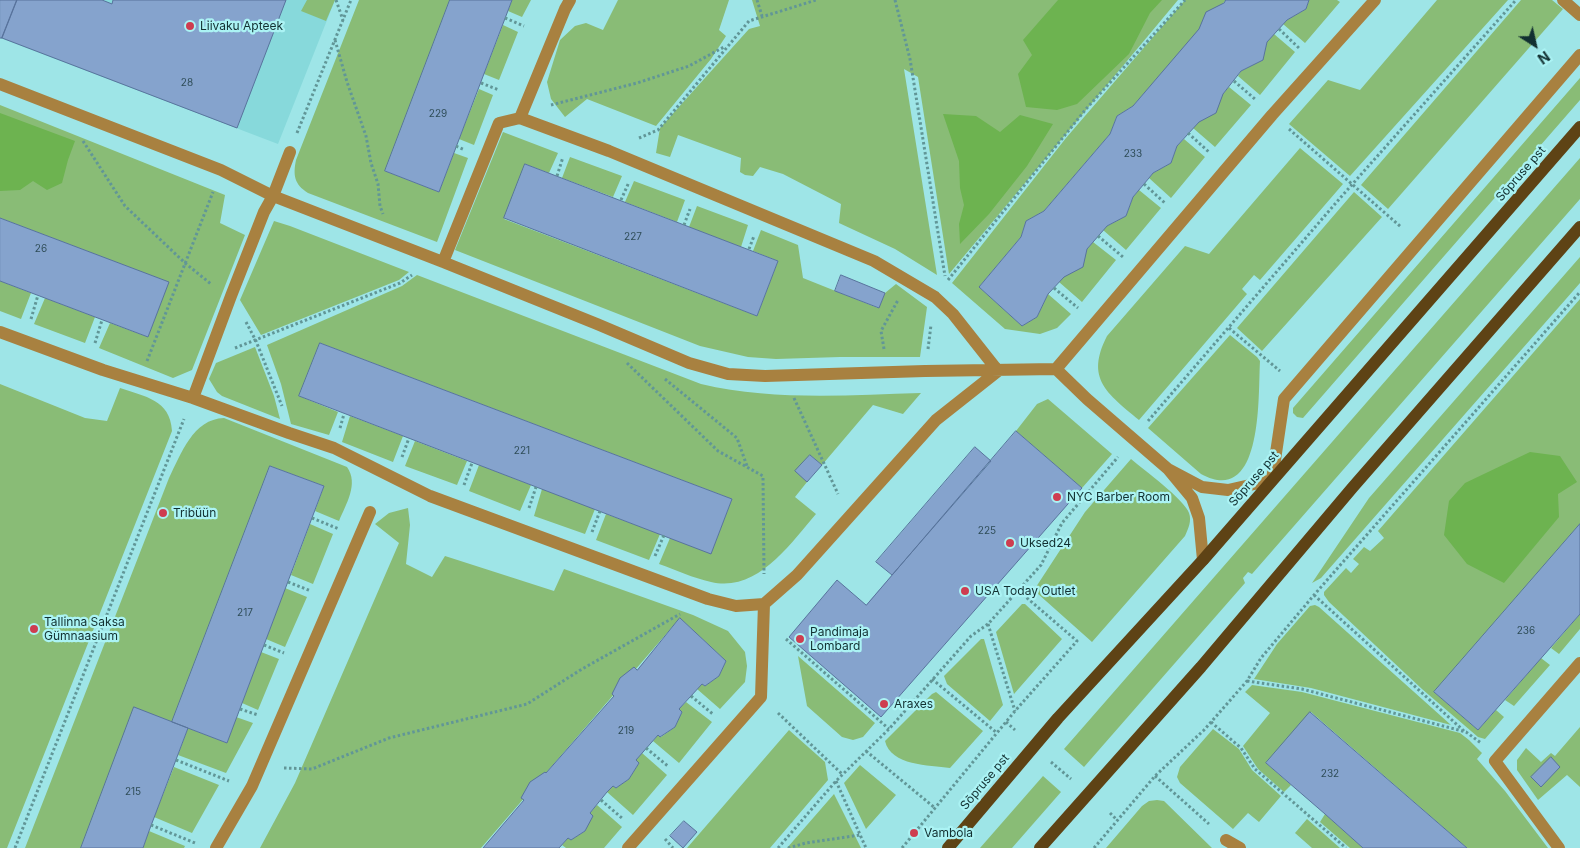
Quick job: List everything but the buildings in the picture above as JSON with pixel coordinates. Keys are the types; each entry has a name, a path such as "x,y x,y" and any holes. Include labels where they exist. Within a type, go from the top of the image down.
{"main road":[{"name":"Sõpruse pst","path":"948,848 1058,718 1203,560 1580,127"},
{"path":"1040,848 1201,667 1360,480 1580,227"}],"street":[{"path":"520,118 570,0"},
{"path":"1056,369 1272,115 1375,0"},
{"path":"1563,0 1580,15"},
{"path":"1168,469 1202,487 1228,490 1272,480 1284,398 1580,55"},
{"path":"0,84 221,170 273,196 439,260 689,363 728,374 765,376 1056,369 1087,399 1168,469 1192,498 1200,518 1203,560"},
{"path":"439,260 499,122 520,118 610,151 874,261 935,297 953,314 998,370"},
{"path":"193,398 264,212 273,196 290,152"},
{"path":"0,332 103,370 193,398 334,448 430,496 708,599 736,606 764,604 797,575 936,420 998,370"},
{"path":"216,848 250,790 261,766 370,512"},
{"path":"628,848 761,697 764,604"},
{"path":"1560,848 1495,761 1580,663"},
{"path":"1226,840 1240,848"}],"path":[{"path":"336,0 343,20"},
{"path":"290,152 350,0"},
{"path":"757,0 762,16"},
{"path":"610,151 658,130 750,21 816,0"},
{"path":"895,0 910,59 946,283 1086,109 1185,0"},
{"path":"1145,425 1352,185 1516,0"},
{"path":"506,18 524,26"},
{"path":"1279,29 1303,52"},
{"path":"335,40 366,136 370,163 378,184 380,206 393,243"},
{"path":"555,104 637,83 689,66 727,46"},
{"path":"1234,81 1418,242"},
{"path":"481,83 499,90"},
{"path":"80,116 81,139 125,206 185,263 218,289 231,296 256,341 280,398 289,433"},
{"path":"1188,133 1213,155"},
{"path":"1144,184 1169,206"},
{"path":"144,369 204,216"},
{"path":"1098,236 1124,258"},
{"path":"209,358 400,284 439,260"},
{"path":"888,372 881,331 908,281"},
{"path":"1054,288 1079,309"},
{"path":"1094,848 1155,776 1211,722 1246,681 1260,658 1314,595 1580,292"},
{"path":"28,325 38,296"},
{"path":"925,371 935,297"},
{"path":"93,349 102,320"},
{"path":"1229,328 1296,384"},
{"path":"622,359 718,451 763,476 764,604 786,640 889,729"},
{"path":"662,376 737,438 747,467"},
{"path":"790,390 849,518"},
{"path":"15,848 193,398"},
{"path":"778,848 842,774 889,729 971,636 988,624 1041,566 1062,524 1123,452"},
{"path":"902,848 1015,711 1077,641 1018,591"},
{"path":"1314,595 1466,732 1500,756"},
{"path":"261,766 312,769 389,738 527,704 582,669 708,599"},
{"path":"988,624 1015,711"},
{"path":"932,679 997,733"},
{"path":"1246,681 1302,689 1466,732"},
{"path":"691,696 731,730"},
{"path":"761,697 842,774"},
{"path":"1006,722 1015,730"},
{"path":"1211,722 1241,748 1255,769 1346,848"},
{"path":"646,748 686,782"},
{"path":"866,751 935,808"},
{"path":"176,760 250,790"},
{"path":"1051,762 1073,782"},
{"path":"1155,776 1226,840"},
{"path":"836,781 866,848"},
{"path":"601,800 640,834"},
{"path":"1110,813 1117,820"},
{"path":"151,825 200,845"},
{"path":"788,848 806,843 860,835"}],"shaded area":[{"path":"0,0 335,0 278,144 0,38"}],"green space":[{"path":"307,0 335,0 326,21 301,11"},
{"path":"359,0 450,0 385,171 439,192 454,153 468,158 437,242 308,193 297,183 296,160"},
{"path":"512,0 531,0 522,17 508,11"},
{"path":"618,0 729,0 719,30 726,36 711,59 656,126 587,99 565,117 551,99 547,82 560,40 575,26 586,23 603,30"},
{"path":"752,0 1178,0 949,274 918,77 904,69 937,275 895,249 839,223 841,204 783,174 760,167 753,176 745,175 740,172 741,158 678,135 670,157 656,153 660,128 749,29 760,26"},
{"path":"1058,0 1162,0 1150,13 1129,54 1077,104 1057,110 1026,107 1018,74 1032,55 1023,40"},
{"path":"1185,0 1226,0 1133,106 1117,116 1110,134 1044,211 1026,221 1021,237 979,287 1022,326 1037,317 1048,294 1071,314 1057,328 1040,334 1005,329 952,283 1066,138"},
{"path":"1309,0 1337,0 1340,2 1305,43 1283,24 1306,9"},
{"path":"1437,0 1508,0 1350,176 1289,124 1328,80 1360,90"},
{"path":"1521,0 1552,0 1563,9 1388,209 1361,185"},
{"path":"503,25 518,32 499,80 484,74"},
{"path":"1274,34 1295,52 1260,95 1238,76 1241,71 1262,60 1267,42"},
{"path":"1580,78 1580,100 1303,418 1297,417 1293,413 1293,408"},
{"path":"1229,87 1251,105 1215,147 1193,128"},
{"path":"479,89 493,95 474,145 459,139"},
{"path":"0,105 225,195 220,223 245,235 192,370 173,378 99,348 110,323 148,337 168,282 0,218"},
{"path":"0,113 75,141 62,183 47,190 33,181 20,190 0,191"},
{"path":"943,114 976,116 1000,132 1020,115 1053,124 1027,166 989,214 960,244 959,224 964,205 960,188 959,161"},
{"path":"503,132 558,153 549,173 525,164 504,219 757,316 778,261 753,251 761,230 798,245 803,278 878,308 885,293 896,284 927,307 920,357 776,359 748,357 700,346 455,250"},
{"path":"1184,139 1205,157 1171,198 1149,178 1153,173 1171,163 1177,146"},
{"path":"1300,148 1343,184 1260,280 1254,275 1242,289 1247,294 1139,420 1109,393 1099,374 1098,363 1107,336 1185,246 1209,254"},
{"path":"570,157 622,176 613,197 562,178"},
{"path":"1580,158 1580,199 1252,574 1248,572 1243,578 1245,583 1084,767 1064,749"},
{"path":"634,181 685,200 677,222 625,202"},
{"path":"1139,190 1161,208 1126,250 1103,230 1126,216 1133,197"},
{"path":"1354,192 1382,217 1262,351 1237,328"},
{"path":"697,206 748,225 741,247 689,227"},
{"path":"274,221 409,272 399,280 261,335 240,300"},
{"path":"1093,242 1116,260 1082,302 1059,282"},
{"path":"1580,257 1580,283 1321,578 1312,583 1369,498"},
{"path":"417,275 701,384 755,393 783,395 838,396 921,393 903,414 873,405 822,465 810,455 796,471 807,482 795,497 816,514 783,552 758,573 743,580 728,583 711,582 659,564 670,538 711,553 732,499 320,343 299,396 338,412 329,435 291,424 281,384 267,345 402,286"},
{"path":"0,281 31,293 21,319 0,311"},
{"path":"45,298 95,317 85,343 34,324"},
{"path":"1580,299 1580,524 1434,692 1478,730 1496,710 1504,717 1485,739 1478,737 1422,689 1329,602 1324,592 1346,568 1351,573 1359,564 1353,559 1364,547 1370,551 1384,538 1378,531"},
{"path":"1230,335 1260,361 1259,397 1253,443 1247,462 1237,475 1222,480 1201,474 1148,428"},
{"path":"255,347 274,396 280,419 222,396 217,392 209,379 216,363"},
{"name":"Tallinna Saksa Gümnaasium","path":"0,384 85,418 107,421 120,388 155,401 167,412 172,431 7,848 0,848"},
{"path":"1048,399 1112,454 1082,488 1016,431 1037,404"},
{"path":"350,416 403,436 393,462 342,442"},
{"path":"224,418 347,467 352,480 352,487 339,521 315,511 324,486 270,466 172,722 134,708 81,848 25,848 169,478 189,439 196,431 204,424"},
{"path":"415,441 467,461 457,485 405,466"},
{"path":"1530,452 1560,456 1577,482 1558,494 1559,517 1504,583 1467,564 1444,535 1449,501 1465,483"},
{"path":"1131,459 1186,507 1190,519 1189,525 1185,536 1092,642 1037,593 1036,587 1085,512"},
{"path":"479,465 531,485 520,511 469,491"},
{"path":"542,489 595,509 585,534 534,516"},
{"path":"408,508 410,525 406,564 432,577 445,556 554,591 564,569 693,615 728,631 745,652 747,666 745,682 720,709 697,689 702,684 705,686 719,676 726,661 680,618 481,848 260,848 295,783 399,543 375,524 389,513"},
{"path":"606,514 660,534 649,560 596,540"},
{"path":"310,524 333,534 313,584 291,575"},
{"path":"285,588 307,597 285,647 266,639"},
{"path":"1022,604 1025,604 1062,639 1014,694 996,632"},
{"path":"1315,605 1451,725 1311,688 1254,679 1277,644 1310,606"},
{"path":"1580,614 1580,629 1559,654 1551,648"},
{"path":"981,639 984,639 1003,705 990,721 947,684 944,676"},
{"path":"261,652 279,659 258,710 242,703"},
{"path":"798,656 875,723 863,737 853,740 842,737 807,706"},
{"path":"1541,658 1550,665 1514,706 1505,700"},
{"path":"1252,685 1302,692 1460,733 1482,753 1477,759 1505,791 1548,848 1467,848 1311,712 1266,763 1291,785 1284,792 1258,769 1243,746 1270,713 1245,692"},
{"path":"936,692 983,731 950,768 922,765 903,760 889,749 885,741"},
{"path":"686,702 712,722 679,763 653,741 658,735 661,737 675,727 682,712 679,709"},
{"path":"236,717 253,723 226,773 178,755 188,728 227,743"},
{"path":"1580,727 1580,787 1567,775 1538,800 1517,770 1517,760 1526,748 1541,762 1551,753 1555,756"},
{"path":"1213,729 1239,749 1252,770 1281,796 1259,822 1248,813 1233,829 1180,783 1177,777 1180,767"},
{"path":"789,730 825,762 828,780 770,848 687,848"},
{"path":"642,753 667,775 633,815 607,792 613,786 616,788 629,779 639,763 636,760"},
{"path":"860,765 896,795 866,829 844,783"},
{"path":"174,767 219,785 192,833 154,817"},
{"path":"1043,776 1061,792 1012,848 980,848"},
{"path":"834,794 861,848 787,848"},
{"path":"1149,801 1164,801 1212,848 1106,848 1142,806"},
{"path":"597,805 622,827 604,848 566,848 562,845 568,838 571,840 585,831 590,813"},
{"path":"1325,814 1363,848 1350,848 1320,822"},
{"path":"1307,819 1340,848 1312,848 1295,833"},
{"path":"149,831 185,846 184,848 143,848"}],"place":[{"name":"Liivaku Apteek","path":"190,26"},
{"name":"NYC Barber Room","path":"1057,497"},
{"name":"Tribüün","path":"163,513"},
{"name":"Uksed24","path":"1010,543"},
{"name":"USA Today Outlet","path":"965,591"},
{"name":"Tallinna Saksa Gümnaasium","path":"34,629"},
{"name":"Pandimaja Lombard","path":"800,639"},
{"name":"Araxes","path":"884,704"},
{"name":"Vambola","path":"914,833"}]}
